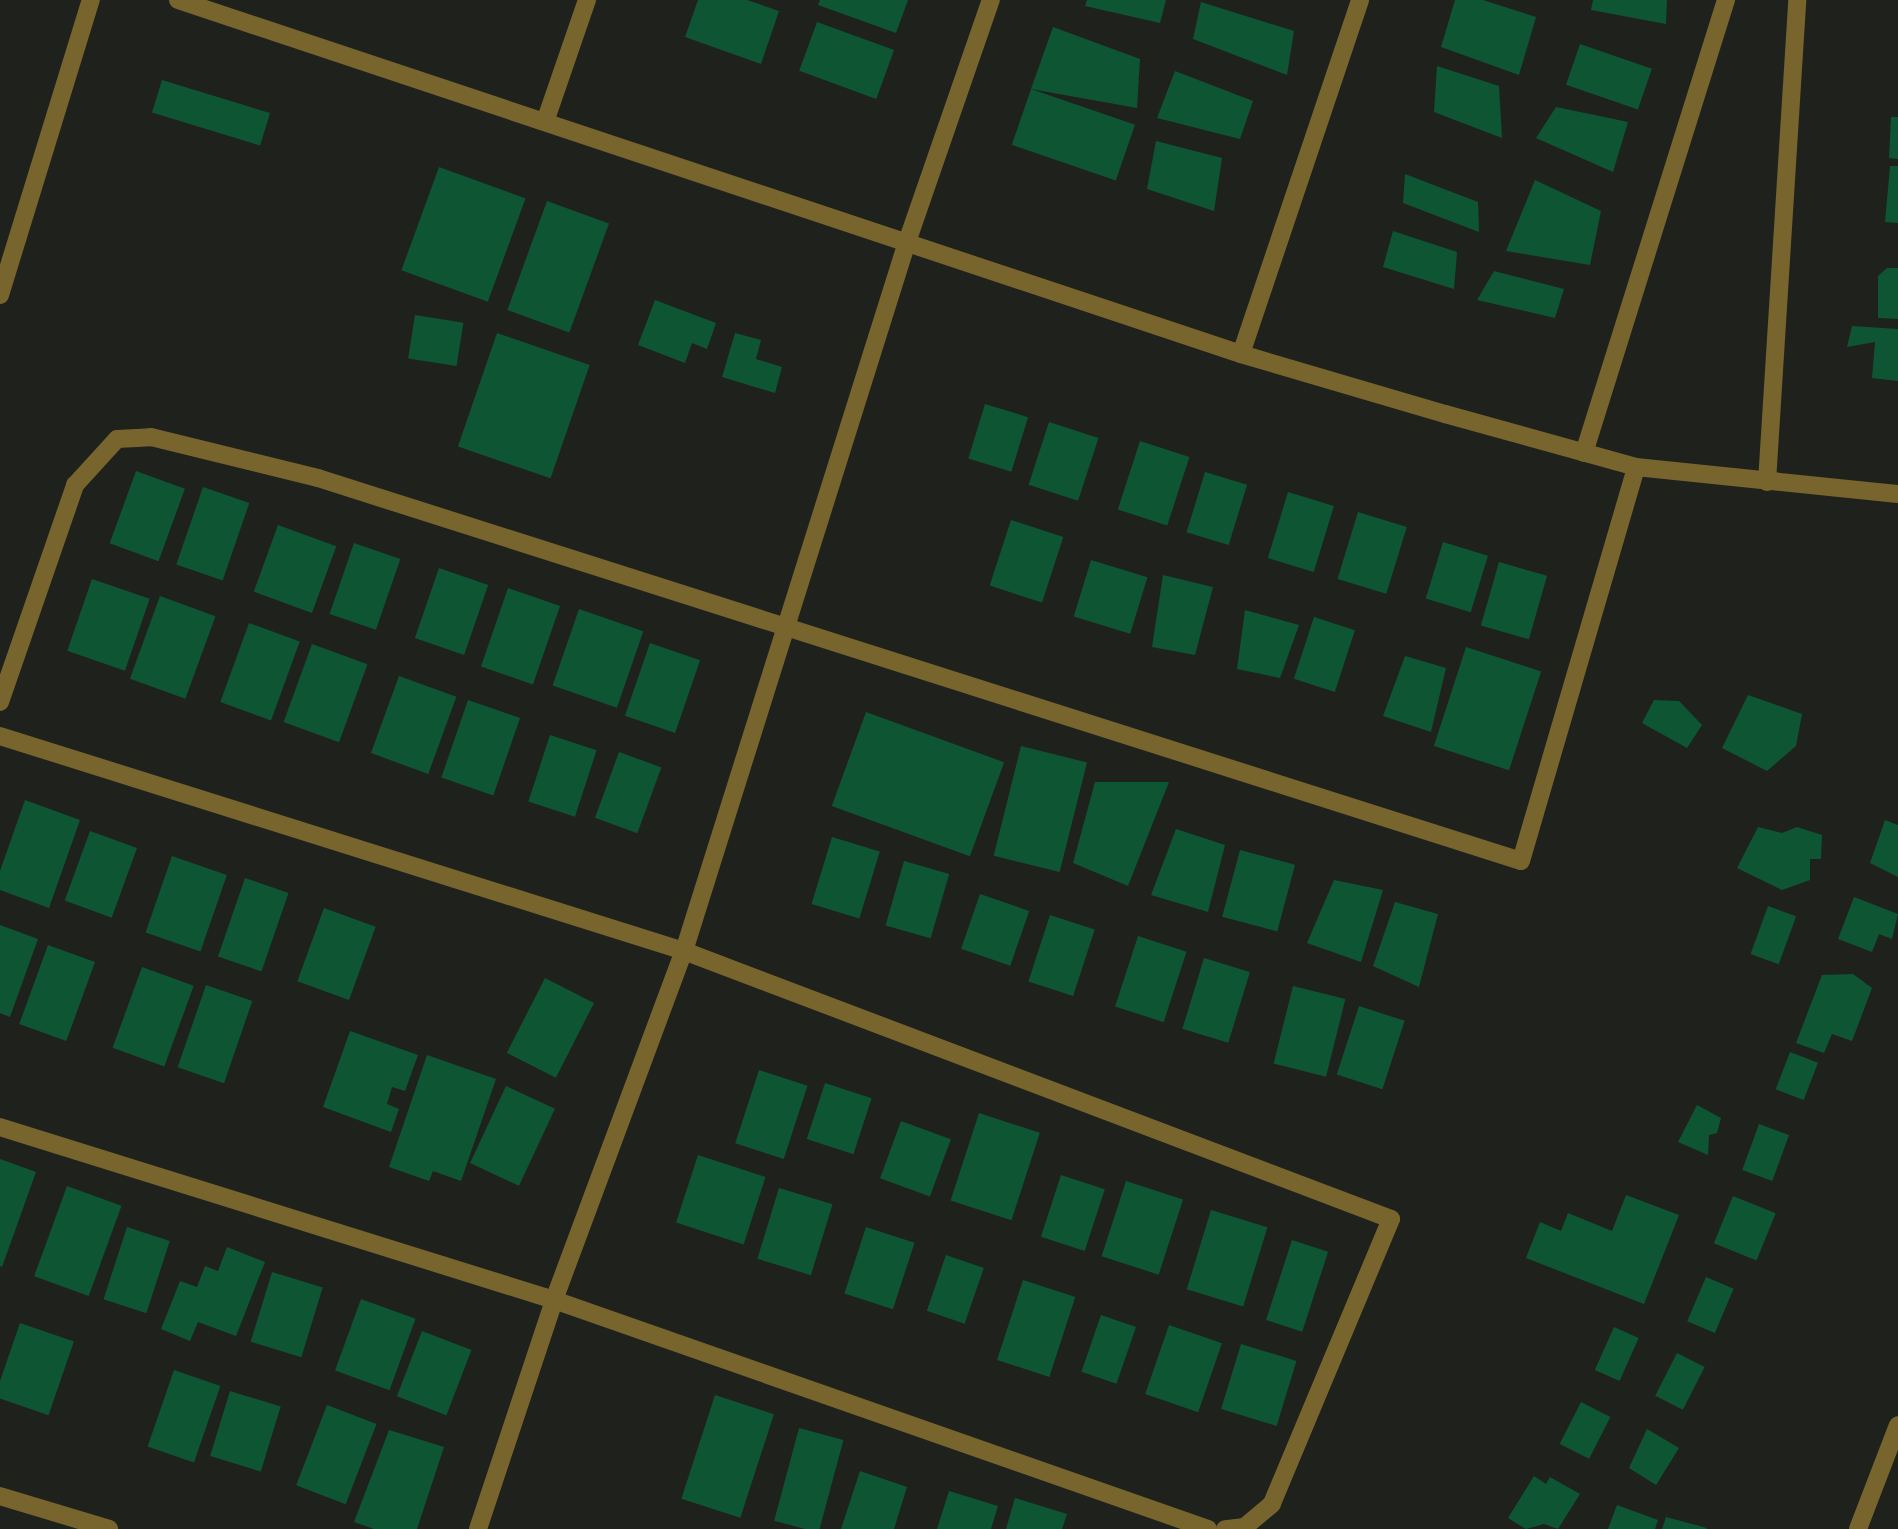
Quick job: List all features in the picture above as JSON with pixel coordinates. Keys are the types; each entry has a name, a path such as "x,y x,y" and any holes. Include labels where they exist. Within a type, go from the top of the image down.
{"street":[{"path":"0,295 91,0"},
{"path":"178,0 546,119 1241,355 1636,467 1898,494"},
{"path":"546,119 587,0"},
{"path":"478,1529 554,1300 684,951 789,625 907,242 991,0"},
{"path":"1241,355 1360,0"},
{"path":"1584,453 1726,0"},
{"path":"1768,482 1797,0"},
{"path":"0,702 75,485 117,439 151,437 318,478 789,625 1521,860 1636,467"},
{"path":"0,736 684,951 1391,1219 1272,1503 1245,1527 1225,1529"},
{"path":"0,1127 554,1300 1208,1529"},
{"path":"1858,1529 1898,1425"},
{"path":"0,1496 109,1529"}],"building":[{"path":"698,0 747,0 779,11 761,64 685,37"},
{"path":"820,0 908,0 896,33 818,5"},
{"path":"1087,0 1166,0 1160,23 1085,6"},
{"path":"1455,0 1483,0 1536,17 1519,75 1441,47"},
{"path":"1593,0 1667,0 1666,24 1591,10"},
{"path":"1201,2 1294,31 1287,75 1193,39"},
{"path":"817,22 894,50 876,99 799,71"},
{"path":"1053,27 1140,59 1137,108 1031,89"},
{"path":"1580,44 1652,69 1638,109 1566,85"},
{"path":"1437,66 1499,86 1502,138 1434,112"},
{"path":"1175,71 1253,101 1240,139 1157,118"},
{"path":"162,80 270,113 260,146 152,113"},
{"path":"1031,89 1135,125 1116,181 1012,145"},
{"path":"1556,107 1628,122 1613,172 1536,138"},
{"path":"1891,117 1898,117 1898,159 1889,158"},
{"path":"1156,141 1222,158 1214,211 1147,189"},
{"path":"1890,166 1898,166 1898,223 1885,222"},
{"path":"439,167 525,198 488,302 401,270"},
{"path":"1405,174 1478,202 1479,232 1403,203"},
{"path":"1535,180 1601,211 1590,265 1506,251"},
{"path":"547,201 609,224 569,333 507,310"},
{"path":"1393,231 1457,252 1454,289 1383,267"},
{"path":"1887,268 1898,268 1898,319 1878,318 1878,276"},
{"path":"1494,271 1564,289 1555,318 1477,300"},
{"path":"655,300 716,323 707,349 692,343 685,363 638,345"},
{"path":"415,315 463,323 457,366 408,358"},
{"path":"1852,326 1898,329 1898,381 1872,378 1875,342 1847,347"},
{"path":"497,333 590,365 551,478 458,446"},
{"path":"735,333 761,340 756,359 782,367 775,393 722,377"},
{"path":"985,404 1028,417 1011,472 968,459"},
{"path":"1049,422 1098,438 1078,501 1029,485"},
{"path":"1140,441 1189,457 1167,526 1118,509"},
{"path":"136,471 185,489 159,561 110,543"},
{"path":"1205,472 1247,485 1229,545 1187,532"},
{"path":"203,487 249,503 223,580 176,565"},
{"path":"1288,492 1334,506 1314,572 1268,558"},
{"path":"1358,512 1407,527 1386,594 1338,579"},
{"path":"1011,520 1063,537 1042,603 990,586"},
{"path":"278,525 336,546 312,613 254,592"},
{"path":"1443,542 1488,556 1471,612 1426,598"},
{"path":"354,543 400,559 376,630 330,614"},
{"path":"1091,560 1147,577 1130,634 1074,616"},
{"path":"1499,562 1547,576 1529,639 1481,625"},
{"path":"439,568 488,585 464,655 415,638"},
{"path":"1163,575 1213,587 1195,655 1152,647"},
{"path":"92,579 150,599 125,671 67,651"},
{"path":"508,588 560,606 533,684 481,666"},
{"path":"160,596 215,616 185,699 130,679"},
{"path":"579,609 643,631 617,708 553,686"},
{"path":"1245,610 1299,625 1280,678 1237,669"},
{"path":"1314,617 1355,630 1335,692 1294,679"},
{"path":"249,623 300,641 271,720 220,702"},
{"path":"650,643 700,660 675,733 625,716"},
{"path":"312,644 367,664 339,742 284,722"},
{"path":"1466,647 1541,671 1509,770 1434,746"},
{"path":"1405,656 1446,668 1431,732 1383,716"},
{"path":"399,676 456,697 428,774 371,753"},
{"path":"1748,695 1802,714 1796,746 1767,771 1722,748"},
{"path":"468,700 520,718 493,795 441,778"},
{"path":"1654,700 1679,701 1702,725 1687,748 1642,723"},
{"path":"866,712 1004,762 970,856 832,806"},
{"path":"550,735 597,750 575,817 528,802"},
{"path":"1021,746 1087,762 1060,872 994,856"},
{"path":"619,752 661,767 637,833 595,818"},
{"path":"1095,782 1169,782 1128,886 1073,863"},
{"path":"25,800 80,820 49,908 0,890 0,871"},
{"path":"1885,820 1898,825 1898,877 1870,863"},
{"path":"1758,827 1782,833 1797,827 1822,835 1821,859 1810,859 1810,880 1782,890 1737,868"},
{"path":"1176,829 1225,845 1208,912 1151,895"},
{"path":"90,831 137,848 112,918 65,901"},
{"path":"832,837 880,852 859,919 812,904"},
{"path":"1240,850 1295,865 1277,931 1222,917"},
{"path":"172,856 227,875 200,951 146,933"},
{"path":"904,861 949,874 931,938 886,925"},
{"path":"245,878 288,893 261,971 218,956"},
{"path":"1334,880 1383,890 1361,962 1307,943"},
{"path":"980,894 1029,911 1010,966 961,949"},
{"path":"1854,897 1898,914 1892,939 1879,934 1872,952 1838,939"},
{"path":"1395,902 1438,914 1419,987 1373,966"},
{"path":"1768,906 1796,916 1779,964 1751,954"},
{"path":"324,908 376,927 349,1000 297,981"},
{"path":"1050,915 1095,930 1073,996 1028,982"},
{"path":"0,925 38,939 10,1017 0,1013"},
{"path":"1138,936 1187,952 1164,1022 1115,1006"},
{"path":"48,945 95,962 66,1041 19,1024"},
{"path":"1204,958 1250,972 1228,1043 1182,1029"},
{"path":"142,967 194,986 164,1067 113,1048"},
{"path":"1853,974 1872,988 1852,1041 1832,1034 1824,1053 1796,1043 1822,975"},
{"path":"545,978 594,1003 556,1078 507,1053"},
{"path":"206,985 252,1001 224,1083 178,1067"},
{"path":"1293,986 1345,999 1326,1077 1274,1064"},
{"path":"1359,1006 1405,1021 1382,1089 1337,1074"},
{"path":"350,1031 418,1055 405,1091 392,1087 387,1104 399,1109 391,1132 323,1107"},
{"path":"1790,1052 1818,1063 1804,1100 1776,1089"},
{"path":"427,1055 496,1079 461,1181 433,1171 429,1181 389,1167"},
{"path":"759,1070 808,1086 784,1159 735,1143"},
{"path":"825,1083 872,1098 853,1154 807,1139"},
{"path":"506,1086 555,1109 519,1186 470,1163"},
{"path":"1697,1105 1721,1118 1717,1133 1709,1135 1708,1155 1678,1142"},
{"path":"979,1113 1040,1133 1011,1220 951,1200"},
{"path":"901,1121 951,1139 930,1196 880,1178"},
{"path":"1759,1124 1789,1135 1772,1181 1742,1170"},
{"path":"698,1155 766,1177 744,1244 676,1223"},
{"path":"0,1159 36,1172 2,1267 0,1266"},
{"path":"1061,1175 1105,1189 1085,1251 1041,1237"},
{"path":"1126,1181 1183,1200 1159,1275 1102,1256"},
{"path":"67,1186 122,1206 89,1296 34,1276"},
{"path":"779,1188 833,1204 811,1275 757,1259"},
{"path":"1626,1195 1679,1215 1644,1304 1526,1258 1540,1222 1561,1231 1568,1213 1612,1231"},
{"path":"1733,1196 1776,1213 1757,1261 1714,1243"},
{"path":"1211,1210 1267,1227 1243,1307 1187,1289"},
{"path":"127,1227 170,1241 146,1313 104,1299"},
{"path":"866,1227 915,1243 893,1309 844,1294"},
{"path":"1292,1240 1328,1252 1302,1332 1266,1320"},
{"path":"227,1247 265,1262 236,1336 198,1322 190,1341 161,1329 180,1281 197,1287 205,1266 218,1271"},
{"path":"946,1255 984,1268 965,1324 927,1311"},
{"path":"272,1272 323,1287 301,1357 251,1342"},
{"path":"1706,1277 1734,1289 1715,1333 1687,1321"},
{"path":"1023,1280 1075,1297 1049,1377 997,1360"},
{"path":"361,1299 416,1319 390,1390 335,1370"},
{"path":"1101,1315 1136,1327 1116,1384 1081,1372"},
{"path":"20,1323 74,1342 49,1415 0,1399 0,1381"},
{"path":"1169,1325 1222,1343 1198,1412 1145,1394"},
{"path":"1614,1327 1639,1338 1620,1381 1595,1370"},
{"path":"422,1331 471,1350 446,1415 397,1396"},
{"path":"1241,1344 1296,1361 1277,1426 1221,1409"},
{"path":"1677,1353 1705,1367 1683,1410 1655,1396"},
{"path":"174,1370 220,1386 194,1463 148,1447"},
{"path":"230,1391 281,1406 261,1472 210,1456"},
{"path":"715,1395 774,1414 740,1518 681,1499"},
{"path":"1581,1402 1610,1417 1589,1459 1560,1444"},
{"path":"327,1405 376,1424 346,1504 296,1485"},
{"path":"799,1428 843,1440 820,1529 805,1529 774,1521"},
{"path":"1647,1429 1679,1448 1656,1485 1629,1468"},
{"path":"389,1430 444,1447 417,1529 374,1529 354,1522"},
{"path":"860,1471 907,1487 894,1529 841,1529"},
{"path":"1534,1476 1546,1484 1550,1477 1580,1494 1558,1529 1544,1524 1526,1529 1508,1518"},
{"path":"949,1491 998,1506 991,1529 937,1529"},
{"path":"1015,1498 1067,1514 1062,1529 1006,1529"},
{"path":"1617,1505 1658,1520 1655,1529 1608,1529"},
{"path":"1666,1517 1707,1528 1662,1529"}]}
